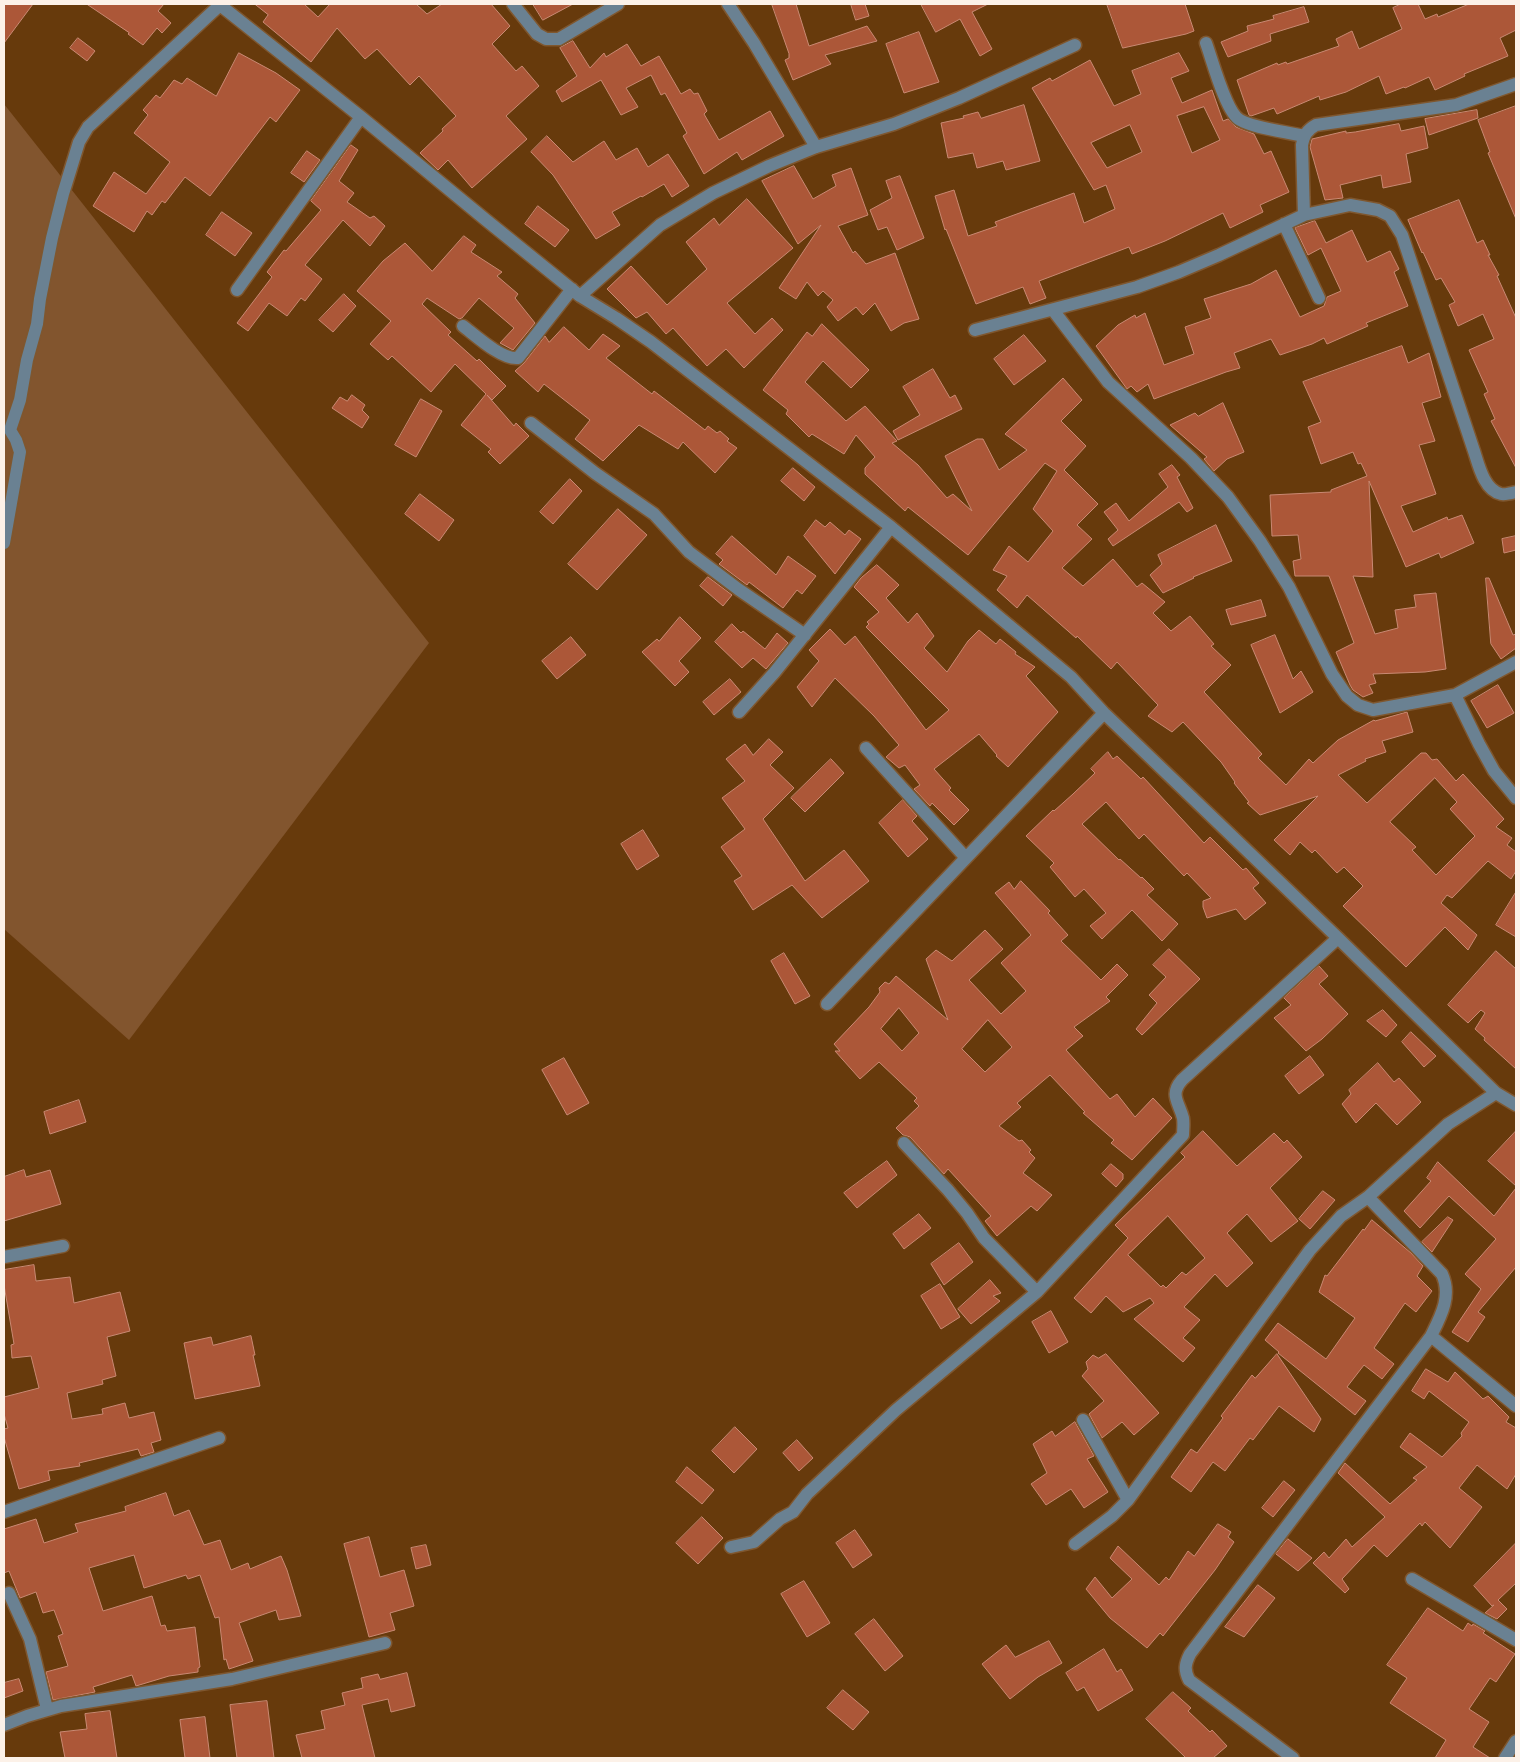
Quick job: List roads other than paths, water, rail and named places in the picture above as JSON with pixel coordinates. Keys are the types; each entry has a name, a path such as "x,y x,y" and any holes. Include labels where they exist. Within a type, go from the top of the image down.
{"street":[{"path":"4,543 20,452 16,440 7,432 20,400 27,360 37,324 52,238 79,142 88,127 220,4 576,292 651,342 891,527 1070,677 1104,713 1496,1093 1516,1105"},
{"path":"513,4 537,34 546,39 559,39 618,4"},
{"path":"728,4 754,43 816,147"},
{"path":"1206,43 1229,106 1235,117 1250,124 1304,136"},
{"path":"463,326 503,355 518,358 576,292 660,225 713,192 816,147 894,124 960,98 1075,44"},
{"path":"1304,214 1302,146 1304,136 1316,125 1456,104 1516,84"},
{"path":"238,290 361,117"},
{"path":"975,330 1137,287 1219,255 1304,214 1350,205 1378,210 1390,216 1402,234 1485,480 1490,488 1501,495 1516,492"},
{"path":"1284,224 1319,298"},
{"path":"1053,310 1108,382 1191,458 1228,497 1260,540 1289,587 1332,674 1347,696 1358,704 1373,710 1455,695 1516,662"},
{"path":"531,423 595,473 654,514 689,552 738,589 805,634"},
{"path":"739,712 774,673 891,527"},
{"path":"1455,695 1478,744 1494,771 1516,798"},
{"path":"827,1004 1104,713"},
{"path":"866,748 966,858"},
{"path":"731,1547 754,1542 780,1520 793,1512 806,1494 896,1410 1037,1292 1183,1135 1183,1120 1174,1093 1176,1086 1338,938"},
{"path":"1075,1544 1112,1516 1128,1500 1310,1250 1341,1216 1368,1197 1448,1124 1496,1093"},
{"path":"904,1143 948,1190 984,1238 1017,1274 1037,1292"},
{"path":"1293,1758 1189,1680 1185,1672 1186,1663 1190,1654 1249,1574 1431,1336 1444,1310 1446,1283 1442,1274 1368,1197"},
{"path":"4,1257 63,1246"},
{"path":"1431,1336 1516,1406"},
{"path":"1083,1420 1128,1500"},
{"path":"4,1512 219,1438"},
{"path":"1412,1578 1516,1640"},
{"path":"9,1593 30,1639 47,1709"},
{"path":"4,1725 47,1709 232,1679 385,1642"},
{"path":"1505,1758 1516,1741"}]}
